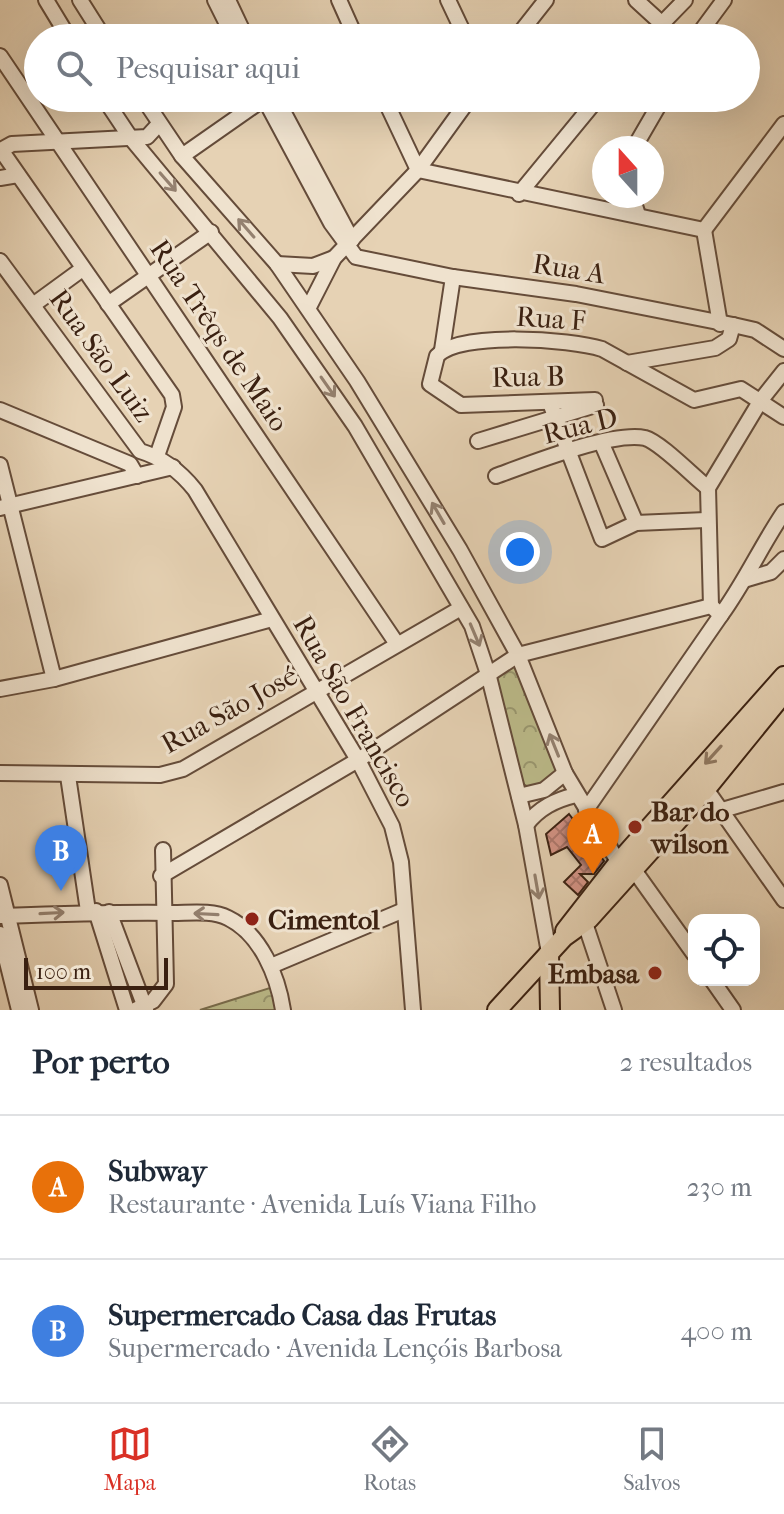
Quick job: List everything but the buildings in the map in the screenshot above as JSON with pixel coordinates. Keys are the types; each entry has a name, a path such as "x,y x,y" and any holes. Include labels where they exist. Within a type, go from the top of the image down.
{"main road":[{"path":"497,1010 564,937 585,923 784,676"},
{"path":"564,937 567,926 706,789 783,696"},
{"path":"549,953 550,1005"},
{"path":"524,980 550,1005"}],"street":[{"path":"46,0 61,24"},
{"path":"215,0 227,24"},
{"path":"228,0 239,24"},
{"path":"339,0 350,24"},
{"path":"448,0 459,24"},
{"path":"527,24 546,0"},
{"path":"636,0 660,22 685,0"},
{"path":"706,24 724,0"},
{"path":"86,2 97,24"},
{"name":"Rua Trêqs de Maio","path":"1,60 24,94"},
{"name":"Rua Trêqs de Maio","path":"36,112 397,644"},
{"path":"113,112 147,158 265,298 355,426 472,626 489,677 526,825 549,953"},
{"path":"152,112 182,156 277,264 309,307 422,486 518,655 576,795 627,869 688,946"},
{"path":"182,156 244,112"},
{"path":"272,112 348,243"},
{"path":"283,112 348,243"},
{"path":"391,112 418,170"},
{"path":"309,307 334,258 418,170 460,112"},
{"path":"519,194 586,112"},
{"path":"641,136 655,112"},
{"path":"157,456 174,402 1,150 12,144 152,134 159,124"},
{"path":"704,230 783,127"},
{"path":"147,158 150,147 156,141 171,140"},
{"path":"418,170 519,194 704,230"},
{"path":"0,178 18,175"},
{"path":"636,208 638,215"},
{"path":"627,363 715,348 729,339 704,230"},
{"path":"108,304 211,232"},
{"name":"Rua A","path":"348,243 356,257 453,277 576,294 755,330 784,349"},
{"path":"277,264 313,266 334,258"},
{"name":"Rua São Luiz","path":"0,261 140,451 157,456 173,467"},
{"path":"33,305 81,270"},
{"path":"442,350 453,277"},
{"name":"Rua F","path":"442,350 493,340 595,347 694,400 704,401 737,389 761,400"},
{"name":"Rua B","path":"442,350 433,361 430,384 461,405 552,410 595,400"},
{"path":"716,610 706,520 708,488 761,400 783,375"},
{"path":"761,400 784,417"},
{"path":"0,410 134,470"},
{"path":"478,441 552,410 602,539 636,523 706,520"},
{"name":"Rua D","path":"496,476 568,451 631,438 648,439 708,488"},
{"path":"602,444 636,523"},
{"path":"134,470 140,451"},
{"path":"0,465 5,507 54,679"},
{"path":"5,507 134,470 173,467"},
{"name":"Rua São Francisco","path":"173,467 195,490 358,760 392,826 401,862 413,1010"},
{"path":"586,810 716,610 747,579 756,553 784,512"},
{"path":"747,579 771,572 784,559"},
{"name":"Rua São José","path":"0,773 160,775 183,769 461,608"},
{"path":"161,876 358,760 489,677 496,666 518,655 716,610"},
{"path":"0,689 54,679 272,619"},
{"path":"519,796 544,790 565,773"},
{"path":"68,776 98,912 142,1009 160,995 166,984 166,913 161,876 163,850"},
{"path":"706,789 784,900"},
{"path":"719,811 784,792"},
{"path":"526,825 536,812 576,795"},
{"path":"0,885 25,1009"},
{"path":"271,966 404,910"},
{"path":"4,916 98,912 218,914 230,918 271,966 278,980 283,1010"},
{"path":"585,923 614,1010"},
{"path":"0,934 25,1009"},
{"path":"120,964 127,1010"},
{"path":"716,986 733,1010"}],"green space":[{"path":"508,664 517,665 559,769 553,782 530,788 522,783 495,675"},
{"path":"273,987 276,1010 200,1010"}],"place":[{"name":"Bar do wilson","path":"635,827"},
{"name":"Subway","path":"593,874"},
{"name":"Supermercado Casa das Frutas","path":"61,891"},
{"name":"Cimentol","path":"252,919"},
{"name":"Embasa","path":"655,973"}]}
